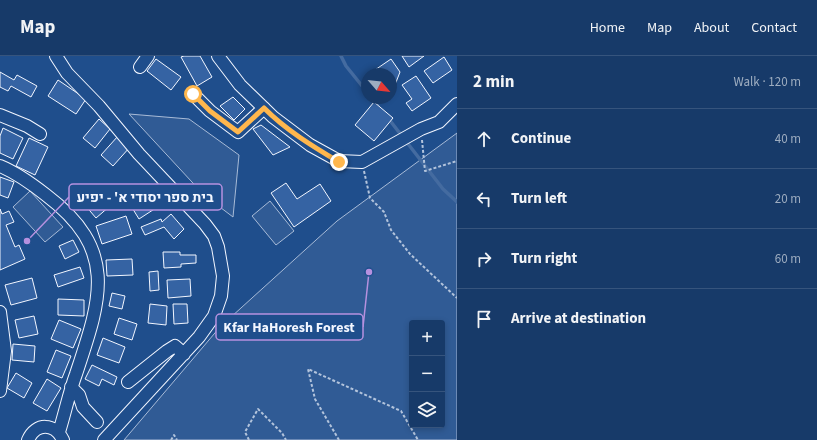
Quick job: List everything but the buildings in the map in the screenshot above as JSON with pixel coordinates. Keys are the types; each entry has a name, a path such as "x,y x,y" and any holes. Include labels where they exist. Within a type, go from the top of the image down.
{"street":[{"path":"56,56 67,73 99,106 139,154 205,224 214,236 218,247 223,276 221,296 214,316 199,337 104,440"},
{"path":"140,67 148,56"},
{"path":"218,56 240,85 273,117 310,145 339,162 362,162 421,129 439,122 457,104"},
{"path":"193,94 210,111 238,132 264,108"},
{"path":"0,115 27,126 40,134"},
{"path":"0,166 27,181 61,206 82,231 96,258 98,293 85,345 71,387 65,412 63,438"},
{"path":"0,312 5,351 0,391"},
{"path":"128,382 175,346 184,354"},
{"path":"71,387 79,395 83,407 97,422"},
{"path":"28,440 30,435 38,428 49,427 63,438"}],"path":[{"path":"421,129 425,171 457,161"},
{"path":"362,162 370,198 384,212 391,230 410,254 457,298"},
{"path":"339,440 315,399 308,369 401,411 418,440"},
{"path":"249,440 245,432 258,409 282,433 286,440"},
{"path":"171,440 174,435 178,440"}],"shaded area":[{"path":"129,114 189,119 239,155 233,217 204,195"},
{"path":"457,133 457,440 124,440 220,327 337,221"},
{"path":"30,191 63,227 45,242 13,207"},
{"path":"270,201 294,231 276,245 252,216"}],"waterway":[{"path":"341,56 346,66 361,85"},
{"path":"376,104 380,109"},
{"path":"388,118 443,189 457,202"}],"place":[{"name":"בית ספר יסודי א' - יפיע","path":"27,241"},
{"name":"Kfar HaHoresh Forest","path":"369,272"}],"route":[{"path":"193,94 210,111 238,132 264,108 273,117 310,145 339,162"}]}
